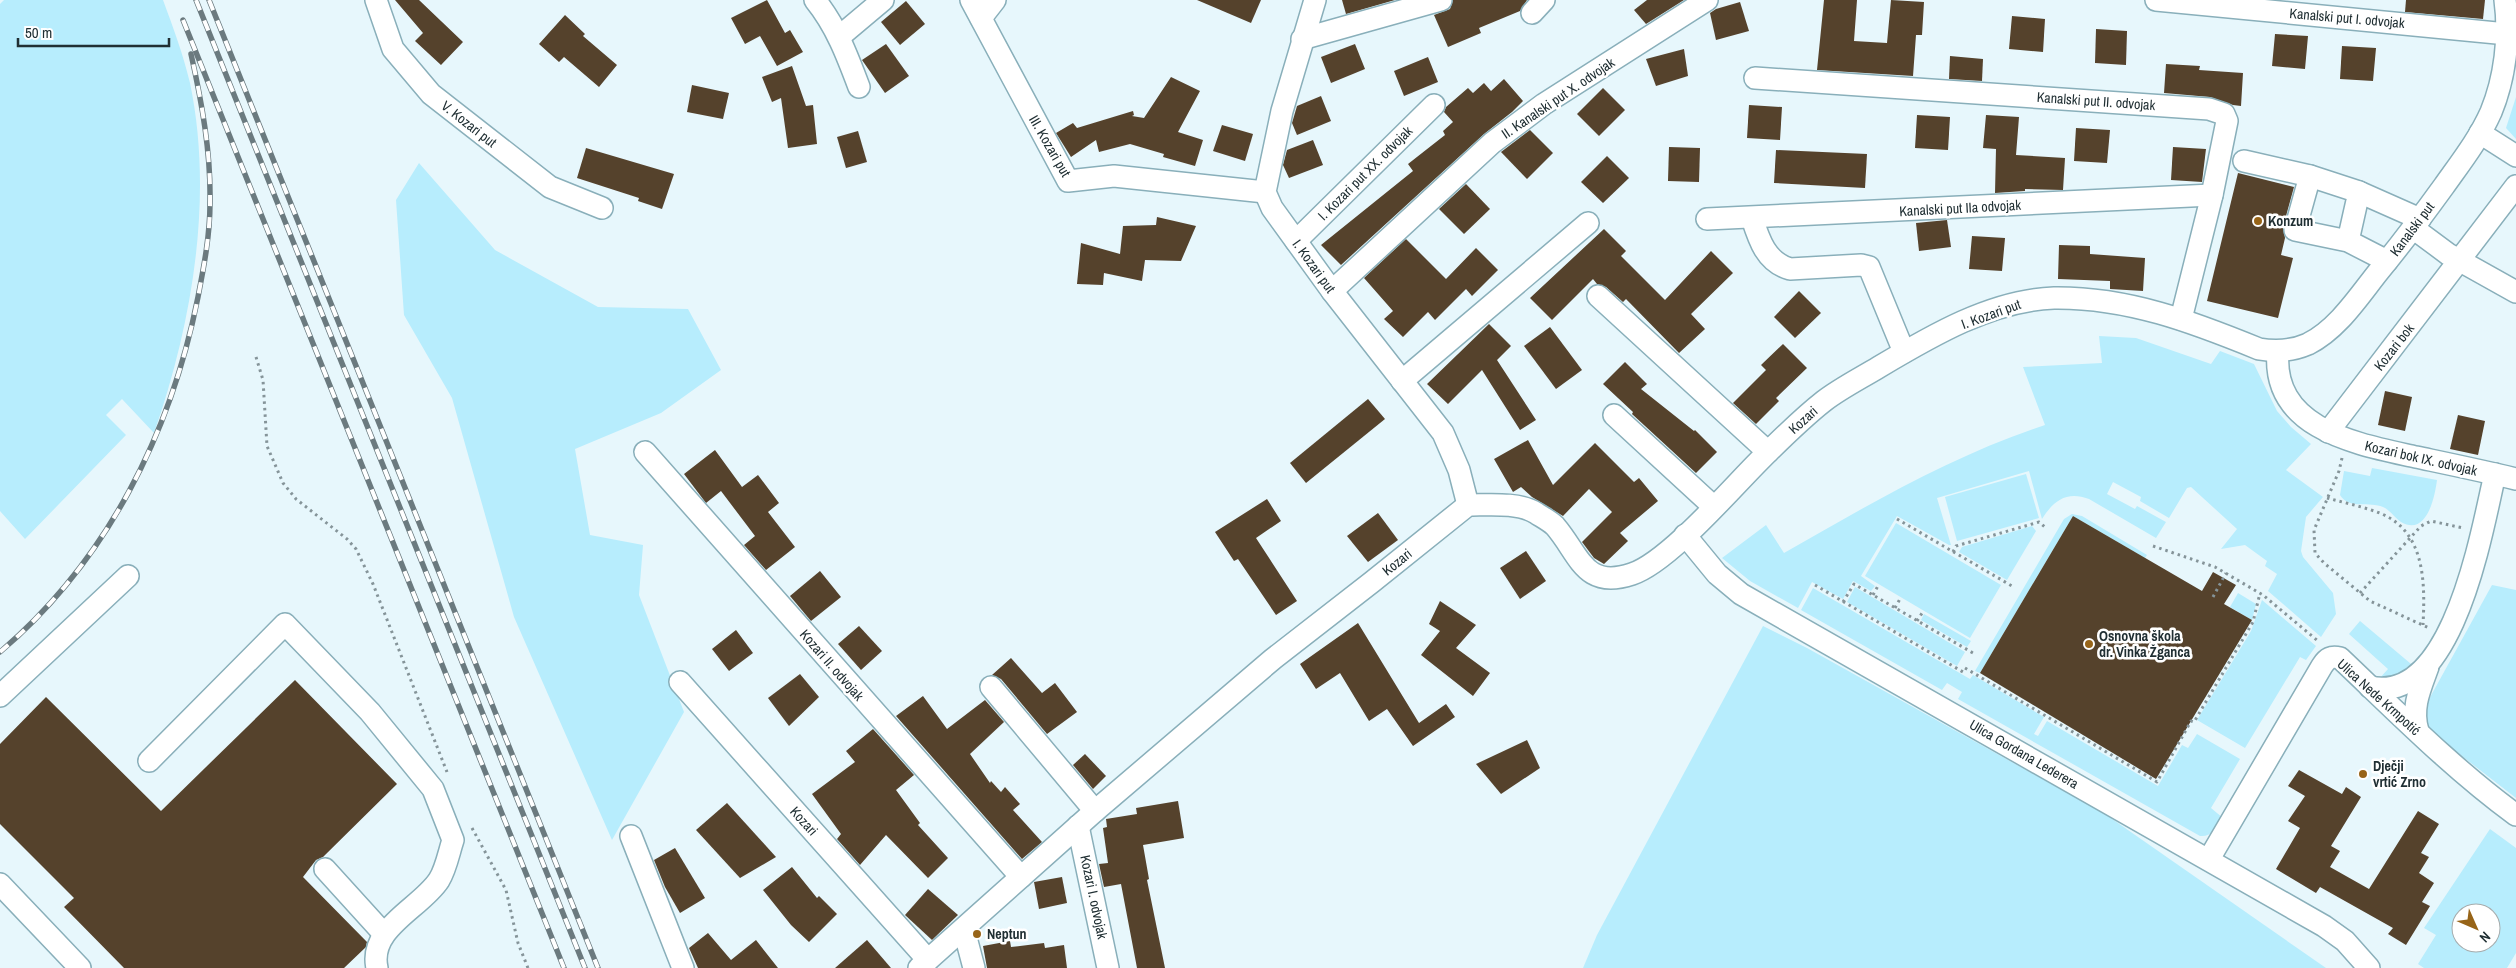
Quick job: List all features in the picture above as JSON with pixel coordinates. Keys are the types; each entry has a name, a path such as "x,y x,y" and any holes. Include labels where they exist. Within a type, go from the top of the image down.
{"street":[{"name":"V. Kozari put","path":"376,0 393,49 432,94 550,186 602,208"},
{"path":"815,0 840,37 859,87"},
{"path":"840,37 883,0"},
{"name":"III. Kozari put","path":"995,0 976,9 1068,181 1114,176 1265,192"},
{"path":"1265,192 1282,111 1302,38 1315,0"},
{"path":"1302,38 1441,0"},
{"name":"II. Kanalski put X. odvojak","path":"1332,291 1492,143 1544,104 1707,0"},
{"name":"Kanalski put I. odvojak","path":"2156,0 2507,34"},
{"name":"Kanalski put","path":"2213,331 2260,349 2278,351 2307,344 2319,337 2336,322 2416,224 2480,134 2498,90 2507,34 2506,0"},
{"name":"Kanalski put II. odvojak","path":"1755,78 2209,109 2224,114 2227,121 2212,195 2181,319"},
{"name":"I. Kozari put XX. odvojak","path":"1296,241 1434,105"},
{"path":"2480,134 2516,156"},
{"path":"2244,161 2310,176 2359,192 2416,224 2460,261 2516,292"},
{"path":"2310,176 2295,230 2348,241 2387,261"},
{"name":"Kozari bok","path":"2337,436 2460,261 2516,186"},
{"name":"I. Kozari put","path":"1265,192 1272,208 1332,291 1443,433 1459,470 1468,504"},
{"path":"2348,241 2359,192"},
{"name":"Kanalski put IIa odvojak","path":"1707,219 2212,195"},
{"path":"1752,218 1762,246 1781,266 1790,269 1860,264 1869,267 1904,352"},
{"path":"1402,381 1588,222"},
{"path":"1598,296 1768,452"},
{"name":"I. Kozari put","path":"1841,390 1904,352 1968,320 2024,301 2053,298 2106,301 2154,311 2213,331"},
{"path":"2278,351 2277,372 2287,397 2297,410 2337,436"},
{"name":"Kozari","path":"680,682 924,964 1094,811 1273,659 1468,504 1504,505 1533,511 1554,525 1583,567 1595,576 1609,579 1633,574 1657,560 1714,507 1768,452 1810,414 1841,390"},
{"path":"1614,415 1714,507"},
{"name":"Kozari bok IX. odvojak","path":"2337,436 2516,479"},
{"name":"Kozari II. odvojak","path":"645,452 1021,877"},
{"path":"2418,731 2414,719 2416,699 2430,662 2446,634 2468,586 2495,474"},
{"name":"Ulica Gordana Lederera","path":"1685,535 1717,574 1741,594 2324,926 2345,941 2369,968"},
{"path":"0,696 128,576"},
{"path":"149,761 285,624 370,712 432,789 453,840 439,880 384,934 375,957 377,968"},
{"name":"Ulica Nede Krmpotić","path":"2209,859 2327,658 2334,656 2340,658 2489,795 2516,815"},
{"path":"2370,687 2390,689 2410,681 2430,662"},
{"path":"991,687 1094,811"},
{"name":"Kozari I. odvojak","path":"1078,826 1108,968"},
{"path":"631,836 683,968"},
{"path":"326,869 384,934"},
{"path":"1,888 80,968"},
{"path":"964,930 974,968"}],"path":[{"path":"256,357 263,380 267,446 283,483 296,499 347,538 356,548 373,584 448,774"},
{"path":"2337,436 2339,471 2314,530 2315,553 2324,563 2370,601 2446,634"},
{"path":"2326,498 2383,514 2412,537 2425,587 2423,625"},
{"path":"1897,520 2012,586"},
{"path":"2360,593 2421,526 2431,521 2481,532"},
{"path":"1953,552 1956,546 2039,522 2046,528"},
{"path":"2153,546 2215,567 2226,573 2260,593 2318,641"},
{"path":"2213,597 2226,573"},
{"path":"1843,602 1854,584 1973,653"},
{"path":"1872,595 1879,584"},
{"path":"1814,586 2157,782 2253,622 2260,593"},
{"path":"1895,608 1901,597"},
{"path":"1918,621 1924,610"},
{"path":"469,822 506,890 518,944 528,968"}],"shaded area":[{"path":"4,0 163,0 190,83 197,127 200,171 199,216 188,305 179,348 154,433 122,399 106,415 126,435 25,539 0,511 0,4"},
{"path":"2516,97 2516,139 2506,128"},
{"path":"419,163 495,250 598,307 688,309 721,370 661,413 575,449 590,535 643,545 639,595 684,712 612,840 514,617 452,398 404,315 396,200"},
{"path":"2099,336 2136,338 2211,364 2220,351 2254,364 2277,411 2291,427 2311,444 2286,470 2323,497 2306,517 2301,551 2303,557 2333,593 2336,614 2321,637 2268,591 2277,574 2265,566 2267,561 2245,545 2221,549 2237,529 2191,487 2187,488 2169,518 2140,501 2141,497 2113,482 2107,494 2135,509 2137,506 2166,522 2156,538 2089,499 2081,497 2068,497 2056,502 2042,519 2029,471 1937,498 1951,545 1897,516 1861,576 1875,586 1871,591 1853,581 1843,599 1812,582 1798,608 1750,581 1722,558 1766,525 1784,553 1879,499 1944,466 2011,437 2045,425 2023,367 2102,363"},
{"path":"2372,468 2437,480 2432,504 2423,520 2417,524 2410,525 2401,522 2388,510 2378,505 2354,504 2344,500 2340,495 2344,471 2370,476"},
{"path":"2026,474 2039,518 1957,541 1945,497"},
{"path":"2072,514 2082,516 2147,555 2145,558 2073,516 1980,673 1975,671 2064,519"},
{"path":"1896,523 2001,585 1970,638 1865,576"},
{"path":"2032,526 2036,531 2007,580 1959,552 1962,547"},
{"path":"2492,585 2516,590 2516,798 2427,729 2423,710"},
{"path":"1855,587 1965,652 1957,666 1847,602"},
{"path":"1813,588 1970,679 1973,675 2044,717 2034,734 2038,736 2047,721 2158,786 2182,745 2188,748 2197,734 2240,759 2211,808 2223,818 2211,833 2200,836 1958,699 1962,692 1947,683 1942,690 1801,610"},
{"path":"2238,593 2256,604 2252,620 2230,607"},
{"path":"2262,600 2316,646 2306,660 2300,657 2245,748 2197,720 2251,631"},
{"path":"1924,614 1971,641 1967,647 1921,620"},
{"path":"2360,621 2417,669 2379,679 2388,669 2349,634"},
{"path":"1763,626 1807,648 2105,814 2326,968 1583,968 1597,935"},
{"path":"2490,829 2516,848 2516,953 2507,968 2424,968 2418,964 2436,935 2424,928"}],"building":[{"path":"395,0 419,0 463,42 441,65 415,41 423,33"},
{"path":"767,0 785,33 790,30 803,52 777,66 760,36 745,44 731,18"},
{"path":"1197,0 1261,0 1251,23"},
{"path":"1342,0 1395,0 1346,14"},
{"path":"1453,0 1527,0 1520,11 1479,28 1481,33 1448,47 1434,15 1450,9"},
{"path":"1647,0 1684,0 1646,24 1634,10"},
{"path":"1824,0 1857,0 1854,41 1887,43 1891,0 1924,2 1922,35 1916,35 1913,76 1817,70"},
{"path":"2406,0 2485,0 2483,19 2405,12"},
{"path":"906,1 925,24 900,45 881,22"},
{"path":"1740,2 1749,31 1716,40 1710,13 1716,9"},
{"path":"565,15 585,34 583,36 617,65 599,87 564,57 559,62 539,44"},
{"path":"2012,16 2045,19 2043,52 2009,49"},
{"path":"2096,29 2127,31 2126,65 2095,63"},
{"path":"2275,34 2308,36 2305,69 2272,66"},
{"path":"886,44 909,76 885,93 862,60"},
{"path":"1355,44 1365,69 1331,83 1321,57"},
{"path":"2342,46 2376,48 2373,81 2340,79"},
{"path":"1684,49 1688,76 1656,86 1646,59"},
{"path":"1950,56 1983,59 1982,81 1949,79"},
{"path":"1428,57 1438,82 1404,96 1394,71"},
{"path":"2166,64 2200,66 2199,70 2243,73 2241,106 2210,97 2164,93"},
{"path":"792,66 806,106 813,105 817,144 788,148 781,98 772,102 762,77"},
{"path":"1171,77 1200,91 1178,132 1203,140 1195,166 1163,157 1164,154 1130,144 1099,152 1096,140 1071,157 1056,133 1073,123 1077,128 1133,111 1134,115 1132,116 1144,118"},
{"path":"1504,79 1523,101 1484,134 1341,265 1321,245 1413,171 1408,164 1445,135 1443,131 1453,122 1444,112 1446,107 1468,88 1473,93 1484,83 1491,91"},
{"path":"692,85 729,93 723,119 687,112"},
{"path":"1603,88 1625,110 1599,136 1577,114"},
{"path":"1321,96 1331,121 1297,135 1292,123 1297,106"},
{"path":"1749,105 1782,107 1780,140 1747,138"},
{"path":"1917,115 1950,117 1948,150 1915,148"},
{"path":"1986,115 2019,117 2016,155 2065,158 2063,190 2025,189 2025,191 1995,193 1996,149 1983,148"},
{"path":"1222,125 1253,134 1245,161 1213,151"},
{"path":"2076,128 2110,130 2107,163 2074,161"},
{"path":"1530,130 1553,153 1527,179 1501,152"},
{"path":"858,131 867,162 846,168 837,137"},
{"path":"1313,140 1323,165 1289,178 1283,165 1287,150"},
{"path":"1669,147 1700,148 1699,182 1668,181"},
{"path":"2173,147 2206,149 2202,182 2171,180"},
{"path":"586,148 674,174 662,209 638,201 639,198 577,178"},
{"path":"1776,150 1867,154 1865,188 1774,183"},
{"path":"1607,156 1629,178 1603,203 1581,182"},
{"name":"Konzum","path":"2238,173 2294,187 2283,227 2285,238 2281,255 2293,258 2278,318 2207,301"},
{"path":"1466,184 1490,209 1464,234 1439,209"},
{"path":"1157,217 1196,226 1181,261 1145,260 1142,281 1104,273 1103,285 1077,284 1081,243 1120,254 1123,226 1156,225"},
{"path":"1947,220 1951,247 1919,251 1916,223"},
{"path":"1604,229 1626,251 1621,256 1665,300 1711,251 1733,273 1691,314 1705,329 1679,353 1626,299 1623,302 1606,287 1597,284 1593,279 1552,320 1530,298"},
{"path":"1972,236 2005,238 2002,271 1969,269"},
{"path":"1406,239 1446,279 1476,248 1498,270 1472,296 1466,289 1435,320 1428,312 1403,337 1384,319 1393,311 1364,278"},
{"path":"2059,245 2090,246 2090,254 2145,258 2143,291 2110,289 2110,281 2058,279"},
{"path":"1799,291 1821,313 1795,338 1774,317"},
{"path":"1489,324 1511,346 1497,360 1536,420 1520,430 1482,370 1448,404 1427,384"},
{"path":"1550,327 1582,370 1556,389 1524,346"},
{"path":"1783,344 1807,368 1776,398 1779,401 1756,424 1733,403 1766,370 1761,365"},
{"path":"1625,362 1647,384 1641,389 1695,430 1717,452 1696,473 1632,414 1633,412 1603,384"},
{"path":"2385,391 2412,397 2405,431 2378,425"},
{"path":"1368,399 1385,419 1306,483 1290,463"},
{"path":"2458,415 2485,421 2478,455 2450,449"},
{"path":"1528,440 1553,485 1595,443 1634,482 1639,478 1658,501 1620,533 1628,541 1604,564 1594,558 1582,542 1612,512 1589,489 1563,516 1532,497 1521,487 1513,492 1494,459"},
{"path":"715,450 742,487 758,475 779,503 768,512 795,547 766,570 744,545 755,536 721,491 706,503 684,474"},
{"path":"1267,499 1281,521 1256,538 1297,601 1276,615 1238,559 1234,561 1215,532"},
{"path":"1378,513 1398,540 1368,562 1347,536"},
{"path":"2073,516 2202,591 2213,572 2236,585 2224,604 2252,620 2156,779 1980,673"},
{"path":"1526,551 1546,581 1520,599 1500,568"},
{"path":"820,571 841,597 811,621 790,596"},
{"path":"1440,601 1476,625 1456,648 1490,673 1473,696 1421,655 1440,631 1429,624"},
{"path":"1358,623 1419,723 1446,704 1455,717 1413,746 1387,709 1369,721 1340,673 1316,689 1300,664"},
{"path":"859,626 882,651 861,670 838,644"},
{"path":"736,630 753,653 729,671 712,649"},
{"path":"1011,658 1042,693 1055,683 1077,712 1047,734 1001,679 992,675"},
{"path":"800,674 819,697 789,726 768,698"},
{"path":"295,680 397,784 323,857 316,860 303,877 367,942 366,947 344,968 124,968 64,907 74,898 0,824 0,744 46,697 161,811"},
{"path":"923,696 947,729 985,700 1004,722 970,754 990,783 991,781 1001,792 1005,787 1020,804 1013,810 1042,842 1022,859 896,716"},
{"path":"873,729 914,775 896,790 920,823 918,825 948,858 928,878 886,835 860,865 837,839 841,834 812,794 855,762 846,751"},
{"path":"1527,740 1540,768 1501,794 1476,764"},
{"path":"1085,754 1106,776 1093,789 1073,765"},
{"path":"2299,770 2342,794 2346,787 2361,797 2331,846 2340,851 2330,867 2369,889 2418,811 2439,824 2421,853 2429,857 2419,873 2434,883 2422,902 2430,906 2406,945 2388,934 2393,928 2320,887 2316,893 2276,869 2300,828 2288,821 2305,796 2288,786"},
{"path":"1178,801 1184,838 1143,845 1149,879 1147,880 1165,968 1137,968 1121,884 1104,887 1099,864 1108,863 1103,828 1107,827 1106,819 1137,814 1136,808"},
{"path":"727,803 776,857 740,878 696,830"},
{"path":"675,848 705,898 680,913 665,887 654,860"},
{"path":"792,867 817,898 819,896 837,914 809,942 791,925 763,890"},
{"path":"1062,877 1067,903 1039,909 1034,882"},
{"path":"928,889 958,915 932,940 905,915"},
{"path":"708,933 731,960 756,940 778,968 698,968 689,948"},
{"path":"867,940 891,968 835,968"},
{"path":"1010,941 1011,947 1044,943 1045,948 1064,945 1067,968 987,968 983,946"}],"railway":[{"path":"196,0 585,968"},
{"path":"209,0 598,968"},
{"path":"183,20 564,968"},
{"path":"0,652 38,616 72,577 103,536 129,491 152,445 171,397 186,348 198,297 210,215 207,147 202,109 191,54"}],"place":[{"name":"Konzum","path":"2258,221"},
{"name":"Osnovna škola dr. Vinka Žganca","path":"2089,644"},
{"name":"Dječji vrtić Zrno","path":"2363,774"},
{"name":"Neptun","path":"977,934"}]}
